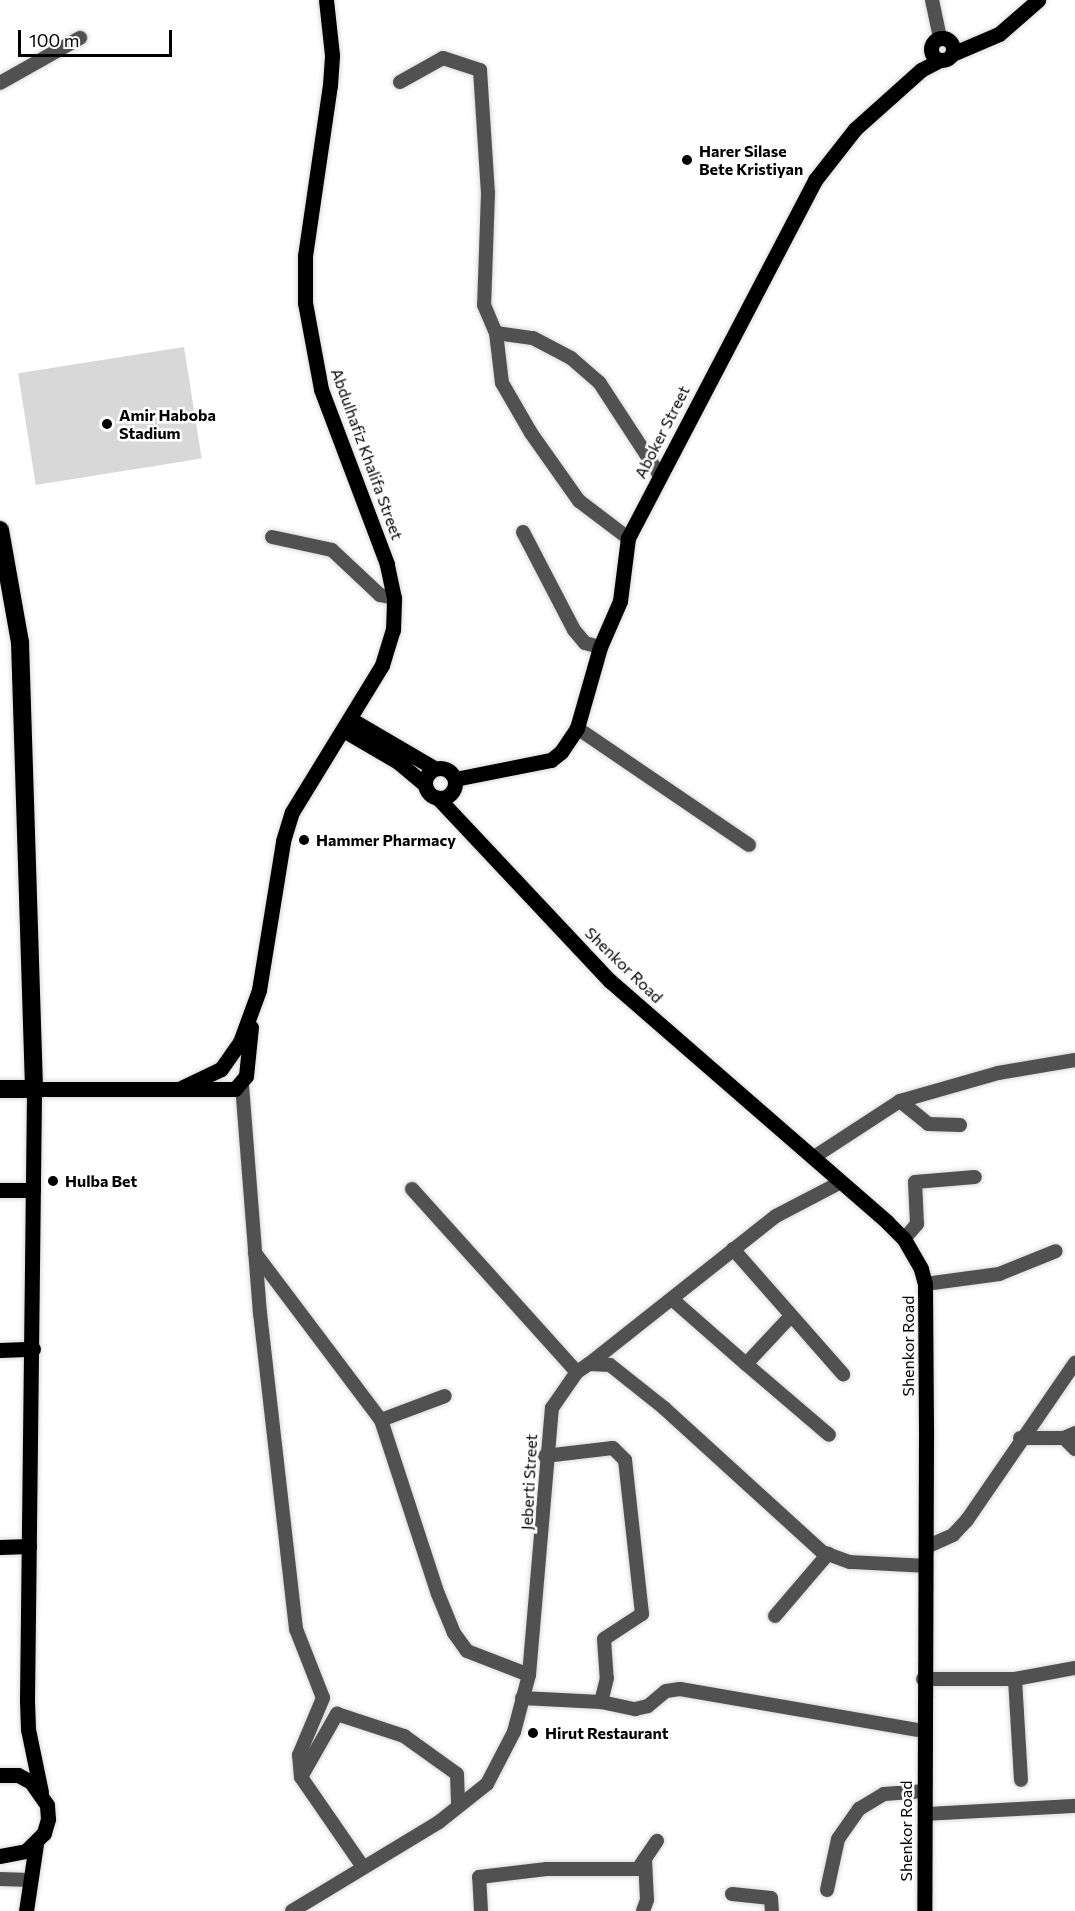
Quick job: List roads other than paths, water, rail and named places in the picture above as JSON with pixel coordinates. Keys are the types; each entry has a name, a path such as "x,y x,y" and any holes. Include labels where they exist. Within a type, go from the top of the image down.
{"highway":[{"path":"0,530 20,642 34,1089 0,1089"}],"main road":[{"name":"Abdulhafiz Khalifa Street","path":"251,1015 283,841 303,790 348,725 382,665 393,630 394,598 375,529 321,389 305,303 305,256 330,85 332,55 326,0"},
{"path":"943,49 972,48 999,34 1038,0"},
{"name":"Aboker Street","path":"448,790 551,760 577,728 600,647 620,601 628,538 659,474 815,180 855,129 943,49"},
{"path":"348,725 374,740 434,768 449,770 448,790 429,794 425,785 374,740 364,699"},
{"path":"328,754 343,747 374,740"},
{"path":"425,785 427,775 434,768"},
{"name":"Shenkor Road","path":"448,790 470,829 609,981 814,1157 839,1183 904,1239 925,1284 926,1566 923,1678 926,1814 924,1911"},
{"path":"181,1088 207,1077 232,1058 251,1015"},
{"path":"26,1911 36,1844 48,1819 28,1730 34,1089 225,1090 242,1085 248,1059 251,1015"},
{"path":"0,1190 33,1190"},
{"path":"0,1350 33,1349"},
{"path":"0,1547 29,1546"},
{"path":"0,1775 18,1775 41,1792"},
{"path":"0,1856 14,1856 36,1844"}],"street":[{"path":"932,0 943,49"},
{"path":"0,83 80,38"},
{"path":"400,82 443,58 480,70 488,193 484,306 496,333 502,383 531,433 579,501 628,538"},
{"path":"496,333 532,338 571,358 598,382 659,474"},
{"path":"523,532 574,630 585,642 600,647"},
{"path":"272,537 332,550 380,595 394,598"},
{"path":"577,728 749,845"},
{"path":"814,1157 900,1101 944,1086 1075,1060"},
{"path":"242,1085 255,1253 296,1629 323,1698 299,1755 301,1777 363,1867"},
{"path":"900,1101 928,1125 960,1125"},
{"path":"904,1239 917,1224 915,1182 975,1177"},
{"name":"Jeberti Street","path":"292,1911 439,1822 458,1804 487,1784 514,1732 529,1675 538,1597 545,1456 552,1408 583,1368 673,1300 732,1250 776,1216 839,1183"},
{"path":"412,1189 583,1368 610,1365 664,1408 828,1554 850,1562 926,1566"},
{"path":"732,1250 843,1374"},
{"path":"925,1284 999,1274 1056,1251"},
{"path":"255,1253 381,1420 438,1594 454,1633 467,1651 529,1675"},
{"path":"673,1300 828,1435"},
{"path":"746,1364 790,1317"},
{"path":"926,1547 953,1535 967,1520 1020,1438 1075,1363"},
{"path":"381,1420 445,1396"},
{"path":"1020,1438 1070,1436 1075,1449"},
{"path":"545,1456 613,1448 625,1461 642,1614 604,1639 607,1678 601,1702"},
{"path":"775,1616 828,1554"},
{"path":"923,1678 1015,1679 1075,1668"},
{"path":"1015,1679 1022,1780"},
{"path":"522,1698 601,1702 635,1709 648,1706 666,1691 680,1689 924,1731"},
{"path":"301,1777 337,1714 404,1736 457,1774 458,1804"},
{"path":"827,1890 838,1839 860,1809 884,1794 925,1791"},
{"path":"926,1814 1075,1806"},
{"path":"481,1911 479,1877 547,1869 638,1869 657,1841"},
{"path":"643,1911 647,1900 645,1859"},
{"path":"0,1879 30,1880"},
{"path":"732,1894 771,1898 772,1911"}],"place":[{"name":"Harer Silase Bete Kristiyan","path":"687,160"},
{"name":"Amir Haboba Stadium","path":"107,424"},
{"name":"Hammer Pharmacy","path":"304,840"},
{"name":"Hulba Bet","path":"53,1181"},
{"name":"Hirut Restaurant","path":"533,1733"}]}
